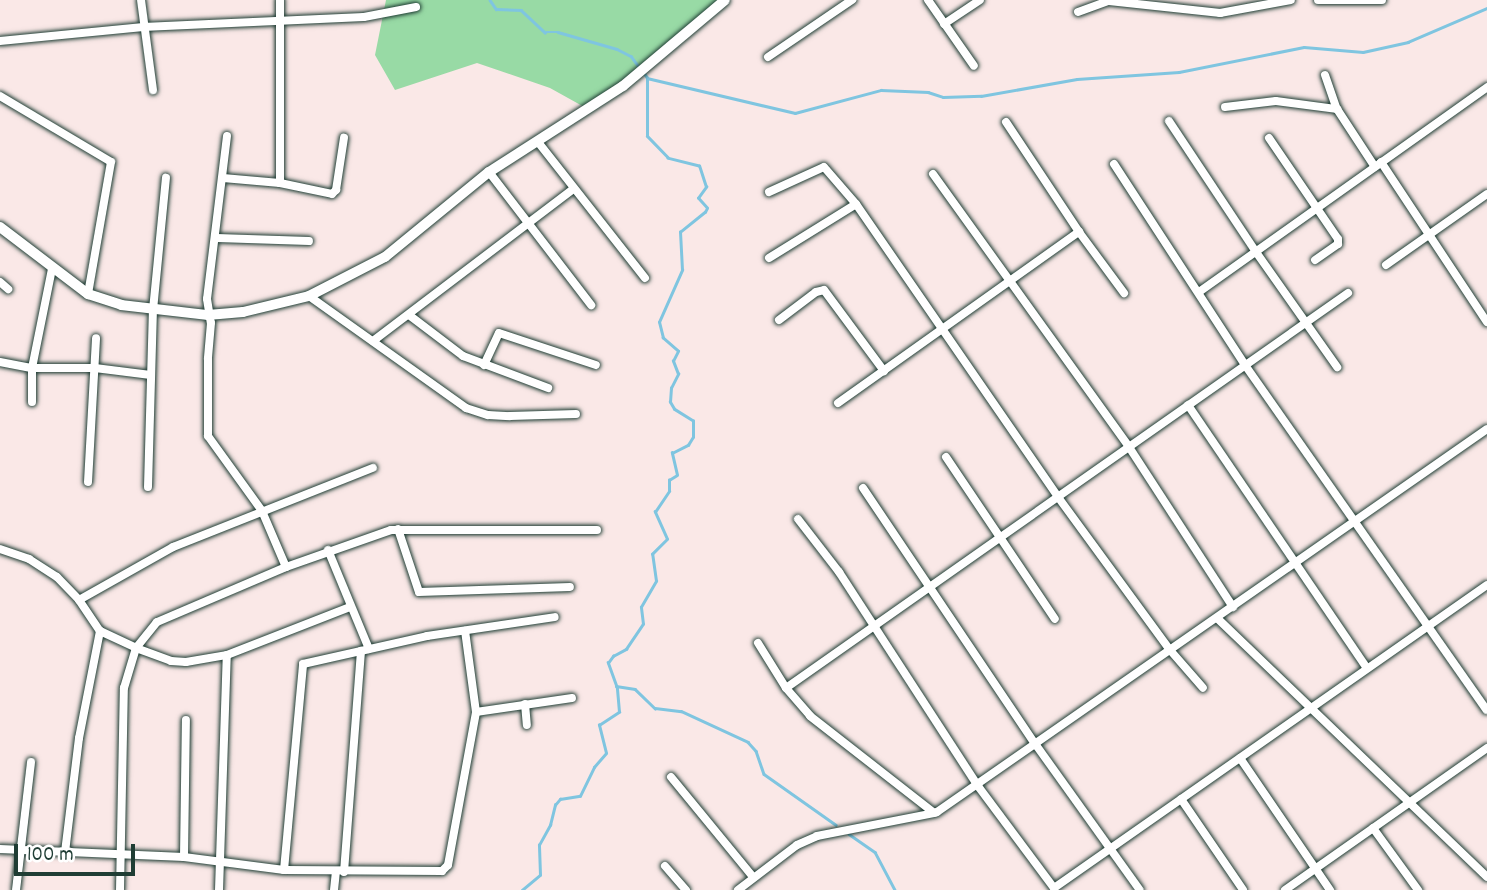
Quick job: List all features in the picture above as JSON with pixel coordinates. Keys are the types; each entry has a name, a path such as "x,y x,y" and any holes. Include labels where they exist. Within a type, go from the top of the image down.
{"street":[{"path":"141,0 153,90"},
{"path":"280,0 280,183"},
{"path":"0,227 88,294 121,305 208,314 243,312 309,296 385,257 489,172 623,86 725,0"},
{"path":"768,57 852,0"},
{"path":"928,0 974,66"},
{"path":"944,24 980,0"},
{"path":"1078,12 1110,1 1220,13 1290,0"},
{"path":"1318,0 1382,0"},
{"path":"0,41 143,27 364,17 416,7"},
{"path":"1325,75 1337,109 1429,235 1487,322"},
{"path":"1199,292 1487,87"},
{"path":"0,96 111,162 88,294"},
{"path":"1225,107 1276,101 1337,109"},
{"path":"1169,121 1255,252 1337,367"},
{"path":"1006,122 1079,232 1124,293"},
{"path":"227,136 207,299 211,323 208,436 261,511 286,567"},
{"path":"223,178 280,183 335,192 344,138"},
{"path":"1269,138 1338,239 1338,244 1315,260"},
{"path":"538,142 645,278"},
{"path":"1114,164 1245,365 1487,710"},
{"path":"769,192 824,167 856,204 1058,497 1170,650 1203,688"},
{"path":"489,172 591,305"},
{"path":"933,174 1129,447 1233,607"},
{"path":"148,487 153,310 166,178"},
{"path":"373,341 573,189"},
{"path":"1386,265 1487,194"},
{"path":"769,258 856,204"},
{"path":"838,403 1079,232"},
{"path":"216,239 309,241"},
{"path":"32,402 32,368 52,269"},
{"path":"0,282 8,289"},
{"path":"779,320 816,292 824,290 884,371"},
{"path":"786,688 1348,293"},
{"path":"309,296 466,408 477,413 510,416 576,414"},
{"path":"409,315 449,347 484,365 548,388"},
{"path":"484,365 497,335 501,334 596,365"},
{"path":"88,482 96,338"},
{"path":"0,362 32,368 95,368 151,375"},
{"path":"1188,405 1367,668"},
{"path":"738,890 797,845 817,836 934,813 947,808 1487,429"},
{"path":"946,457 1055,619"},
{"path":"79,600 173,547 373,468"},
{"path":"863,488 1036,745 1140,890"},
{"path":"798,519 828,555 978,786 1054,888 1487,584"},
{"path":"398,529 419,592 570,587"},
{"path":"120,890 123,698 136,648 152,627 164,618 328,550 398,529 597,530"},
{"path":"0,549 45,568 79,600 100,631 136,648 178,662 227,655 350,607"},
{"path":"328,550 365,650 340,872 334,890"},
{"path":"284,870 302,666 365,650 555,617"},
{"path":"1217,618 1487,877"},
{"path":"65,852 79,738 100,631"},
{"path":"0,849 184,857 284,870 340,872 445,869 476,712 465,631"},
{"path":"758,643 786,688 820,724 934,813"},
{"path":"219,890 227,655"},
{"path":"476,712 572,698"},
{"path":"525,704 527,725"},
{"path":"184,857 186,720"},
{"path":"1285,890 1487,748"},
{"path":"1240,758 1330,890"},
{"path":"16,890 31,762"},
{"path":"671,777 753,877"},
{"path":"1181,799 1242,890"},
{"path":"1373,828 1418,890"},
{"path":"665,866 686,890"}],"green space":[{"path":"386,0 718,0 669,45 586,108 550,88 477,63 395,90 375,55"}],"waterway":[{"path":"490,0 496,9 521,10 545,32 558,32 617,49 631,56 639,67"},
{"path":"647,78 795,113 881,90 928,92 943,97 981,96 1077,79 1179,72 1304,47 1363,52 1408,42 1487,8"},
{"path":"522,890 540,875 539,845 550,825 555,805 560,799 580,796 594,767 606,753 599,725 619,712 617,688 608,663 613,656 626,649 643,624 641,607 656,581 652,554 667,539 655,512 669,491 669,480 677,475 672,453 688,445 693,437 693,421 674,409 670,402 671,388 678,374 673,361 678,351 663,338 659,322 682,270 680,232 705,212 707,208 698,198 706,187 699,166 668,158 647,136 647,78 643,72"},
{"path":"616,686 635,689 655,708 681,711 748,742 756,751 764,774 836,825"},
{"path":"849,834 875,852 895,890"}]}
